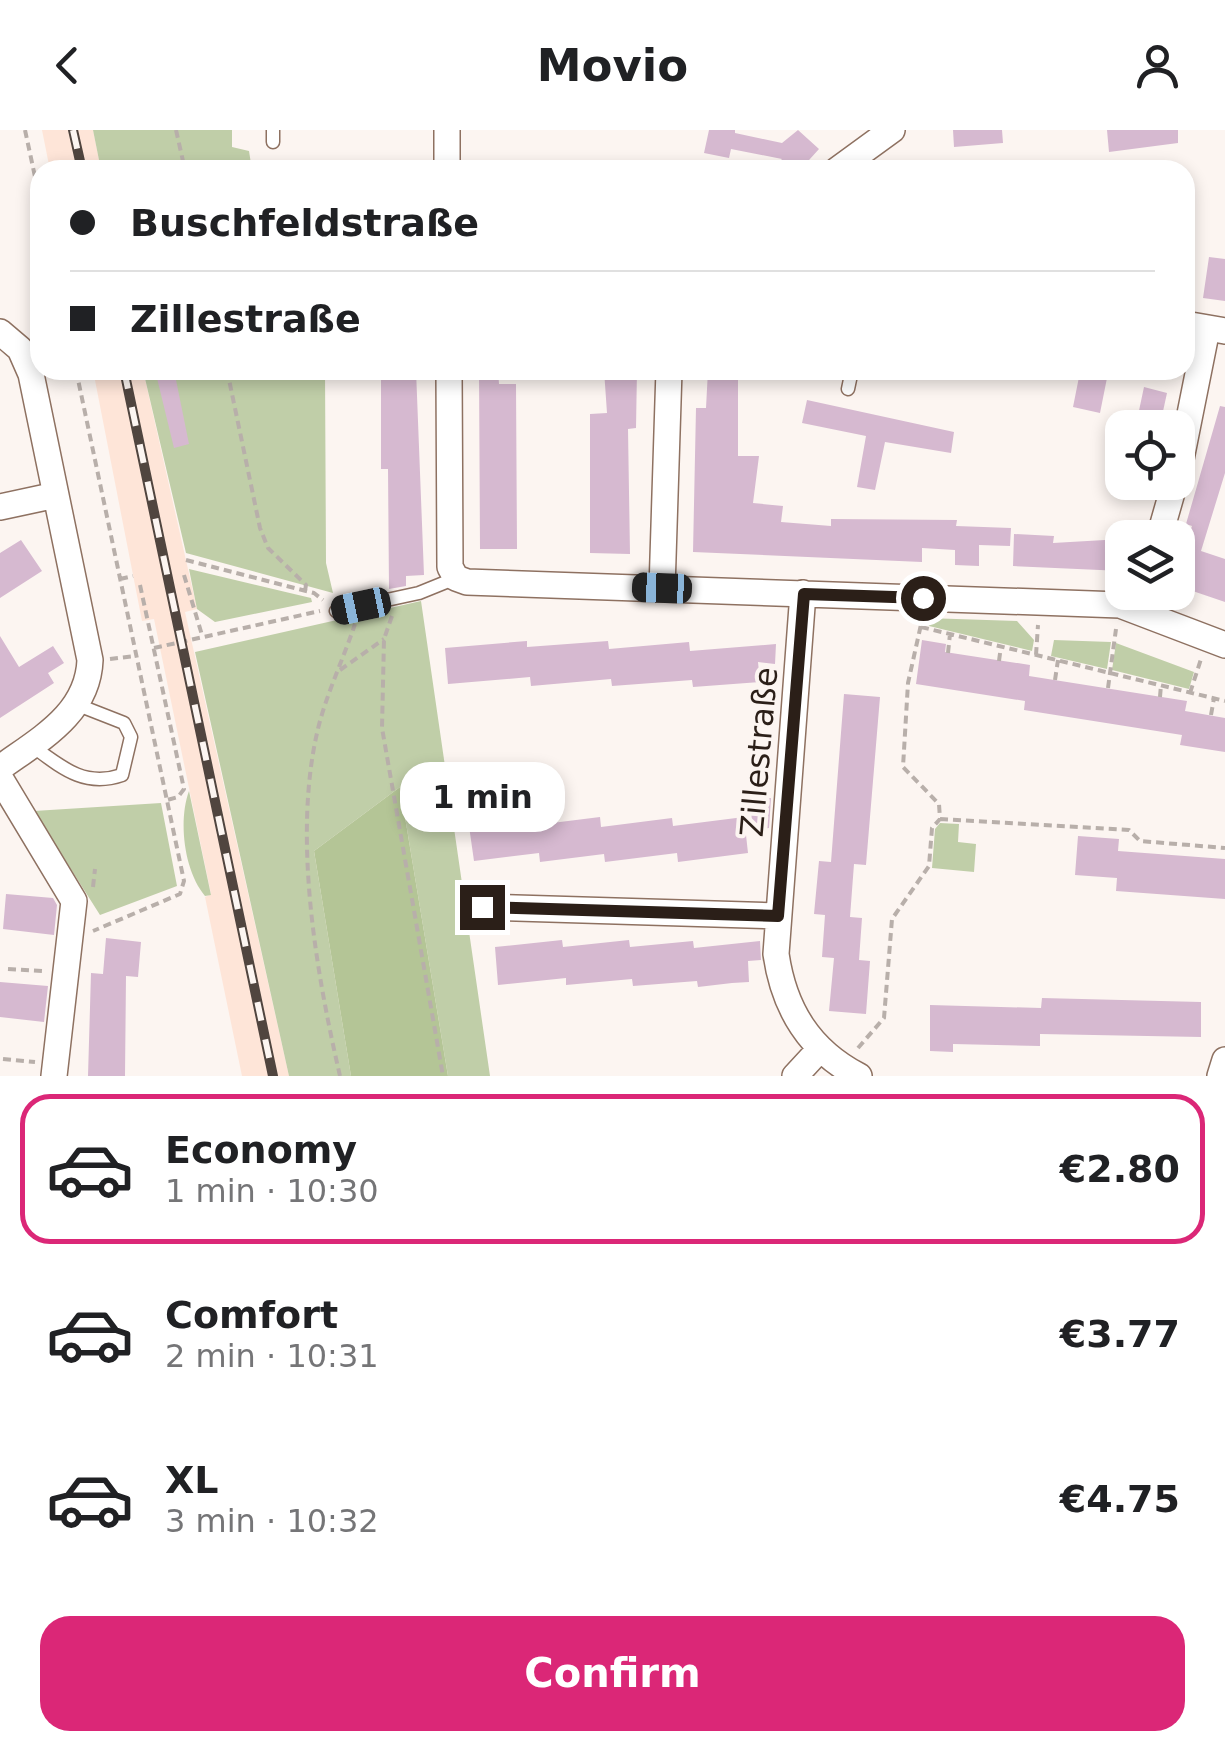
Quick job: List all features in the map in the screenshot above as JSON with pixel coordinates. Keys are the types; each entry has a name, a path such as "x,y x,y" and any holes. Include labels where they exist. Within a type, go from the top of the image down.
{"street":[{"path":"446,130 447,160"},
{"path":"848,160 875,134"},
{"path":"1195,356 1206,328"},
{"path":"0,332 20,349 30,372"},
{"path":"0,768 78,706 90,682 90,660 32,380"},
{"path":"448,380 450,568 456,578 467,582 1105,602"},
{"path":"662,588 668,380"},
{"path":"1186,410 1190,380"},
{"path":"0,508 56,494"},
{"name":"Zillestraße","path":"804,594 778,916 780,980 794,1016 819,1050 851,1072"},
{"path":"1151,610 1217,642"},
{"path":"0,778 74,901 54,1070"},
{"path":"482,907 778,916"},
{"path":"795,1076 819,1050"},
{"path":"1220,1076 1225,1060"}],"lane":[{"path":"848,389 850,380"},
{"path":"336,610 399,598 456,578"},
{"path":"31,745 86,780 104,782 122,776 131,737 124,723 78,706"}],"path":[{"path":"25,130 31,160"},
{"path":"176,130 183,160"},
{"path":"70,941 180,894 184,881 78,380"},
{"path":"229,380 260,528 268,548 306,586 305,591"},
{"path":"154,648 326,610 323,600 305,591 186,560"},
{"path":"184,575 202,635"},
{"path":"120,579 132,576"},
{"path":"140,585 184,789 178,797 166,800"},
{"path":"399,598 384,639 382,728 443,1076"},
{"path":"1036,655 1039,602"},
{"path":"340,1076 330,1030 305,843 317,733 361,606"},
{"path":"1108,688 1131,610"},
{"path":"851,1072 884,1018 892,919 929,866 932,828 940,819 938,804 903,766 908,683 922,625 1225,701"},
{"path":"948,653 950,634"},
{"path":"340,670 384,639"},
{"path":"1190,692 1217,642"},
{"path":"999,660 1001,646"},
{"path":"1055,680 1058,660"},
{"path":"1160,696 1162,686"},
{"path":"1212,716 1214,698"},
{"path":"940,819 1128,830 1140,841 1225,848"},
{"path":"8,968 63,972"},
{"path":"3,1059 54,1070"}],"shaded area":[{"path":"42,130 93,130 99,160 48,160"},
{"path":"95,380 145,380 197,609 185,612 289,1076 242,1076 205,897 211,894 154,619 142,621"}],"green space":[{"path":"93,130 232,130 232,147 249,151 250,160 99,160"},
{"path":"145,380 325,380 326,563 333,593 186,553"},
{"path":"189,569 311,598 312,602 215,622 197,609"},
{"path":"421,601 490,1076 448,1076 400,787 314,851 351,1076 289,1076 195,652"},
{"path":"926,618 1017,621 1034,640 1032,651 929,626"},
{"path":"1054,640 1111,642 1107,669 1051,656"},
{"path":"1116,643 1194,672 1189,689 1112,670"},
{"path":"400,787 448,1076 351,1076 314,851"},
{"path":"189,791 211,895 205,896 198,886 188,860 184,817"},
{"path":"161,803 177,886 100,915 34,811"},
{"path":"940,823 959,824 958,842 976,844 974,872 932,868 935,829"}],"building":[{"path":"709,130 735,130 782,143 798,130 819,149 809,160 781,160 731,149 729,158 704,153"},
{"path":"953,130 1002,130 1003,143 954,147"},
{"path":"1107,130 1178,130 1178,143 1109,152"},
{"path":"1209,257 1225,259 1225,301 1203,298"},
{"path":"157,380 176,380 189,444 174,448"},
{"path":"381,380 416,380 424,575 406,576 406,586 389,589 388,469 381,469"},
{"path":"479,380 499,380 499,384 516,384 517,549 480,549"},
{"path":"605,380 637,380 636,428 628,429 630,554 590,553 590,414 607,413"},
{"path":"707,380 738,380 738,456 759,456 753,503 783,506 781,522 831,526 831,519 957,520 956,526 1011,528 1010,546 979,545 979,566 955,565 955,550 922,548 922,562 693,552 696,408 706,408"},
{"path":"1078,380 1107,380 1100,413 1073,407"},
{"path":"1144,387 1167,393 1163,410 1139,410"},
{"path":"807,400 954,432 951,453 885,442 875,490 857,487 866,436 802,423"},
{"path":"1220,406 1225,407 1225,473 1201,551 1225,559 1225,602 1195,592 1195,520 1187,520"},
{"path":"1014,534 1054,536 1053,543 1105,540 1105,570 1013,566"},
{"path":"21,540 42,571 0,598 0,553"},
{"path":"0,636 19,667 53,646 64,663 48,673 54,683 0,718"},
{"path":"922,640 946,644 945,652 1030,665 1029,676 1187,701 1185,711 1225,718 1225,752 1180,745 1182,735 1024,710 1025,701 916,684"},
{"path":"527,641 527,647 608,641 609,649 689,642 690,651 776,644 775,664 758,662 760,682 693,687 692,680 612,686 611,679 531,686 530,677 448,684 445,648"},
{"path":"844,694 880,697 866,865 854,864 850,917 862,918 859,960 870,961 866,1014 829,1011 834,958 822,957 825,915 814,914 819,861 831,862"},
{"path":"771,798 769,828 753,830 750,802"},
{"path":"600,817 601,827 672,818 673,826 744,817 748,853 678,862 677,853 605,862 604,854 540,862 539,853 474,861 469,826 535,818 536,825"},
{"path":"1078,836 1119,839 1118,851 1225,859 1225,899 1116,891 1117,878 1075,875"},
{"path":"6,894 53,898 57,905 54,935 3,929"},
{"path":"106,938 141,942 138,977 126,976 125,1076 88,1076 91,973 103,974"},
{"path":"562,940 563,947 629,940 630,947 693,941 694,948 760,941 761,960 748,961 749,982 698,987 697,981 633,986 632,979 566,985 566,978 498,985 495,947"},
{"path":"0,982 48,986 44,1022 0,1017"},
{"path":"1042,998 1201,1002 1201,1037 1040,1034 1040,1046 953,1044 953,1052 930,1051 930,1005 1041,1008"}],"railway":[{"path":"73,130 80,160"},
{"path":"126,380 273,1076"}],"route":[{"path":"482,907 778,916 804,594 923,598"}]}
